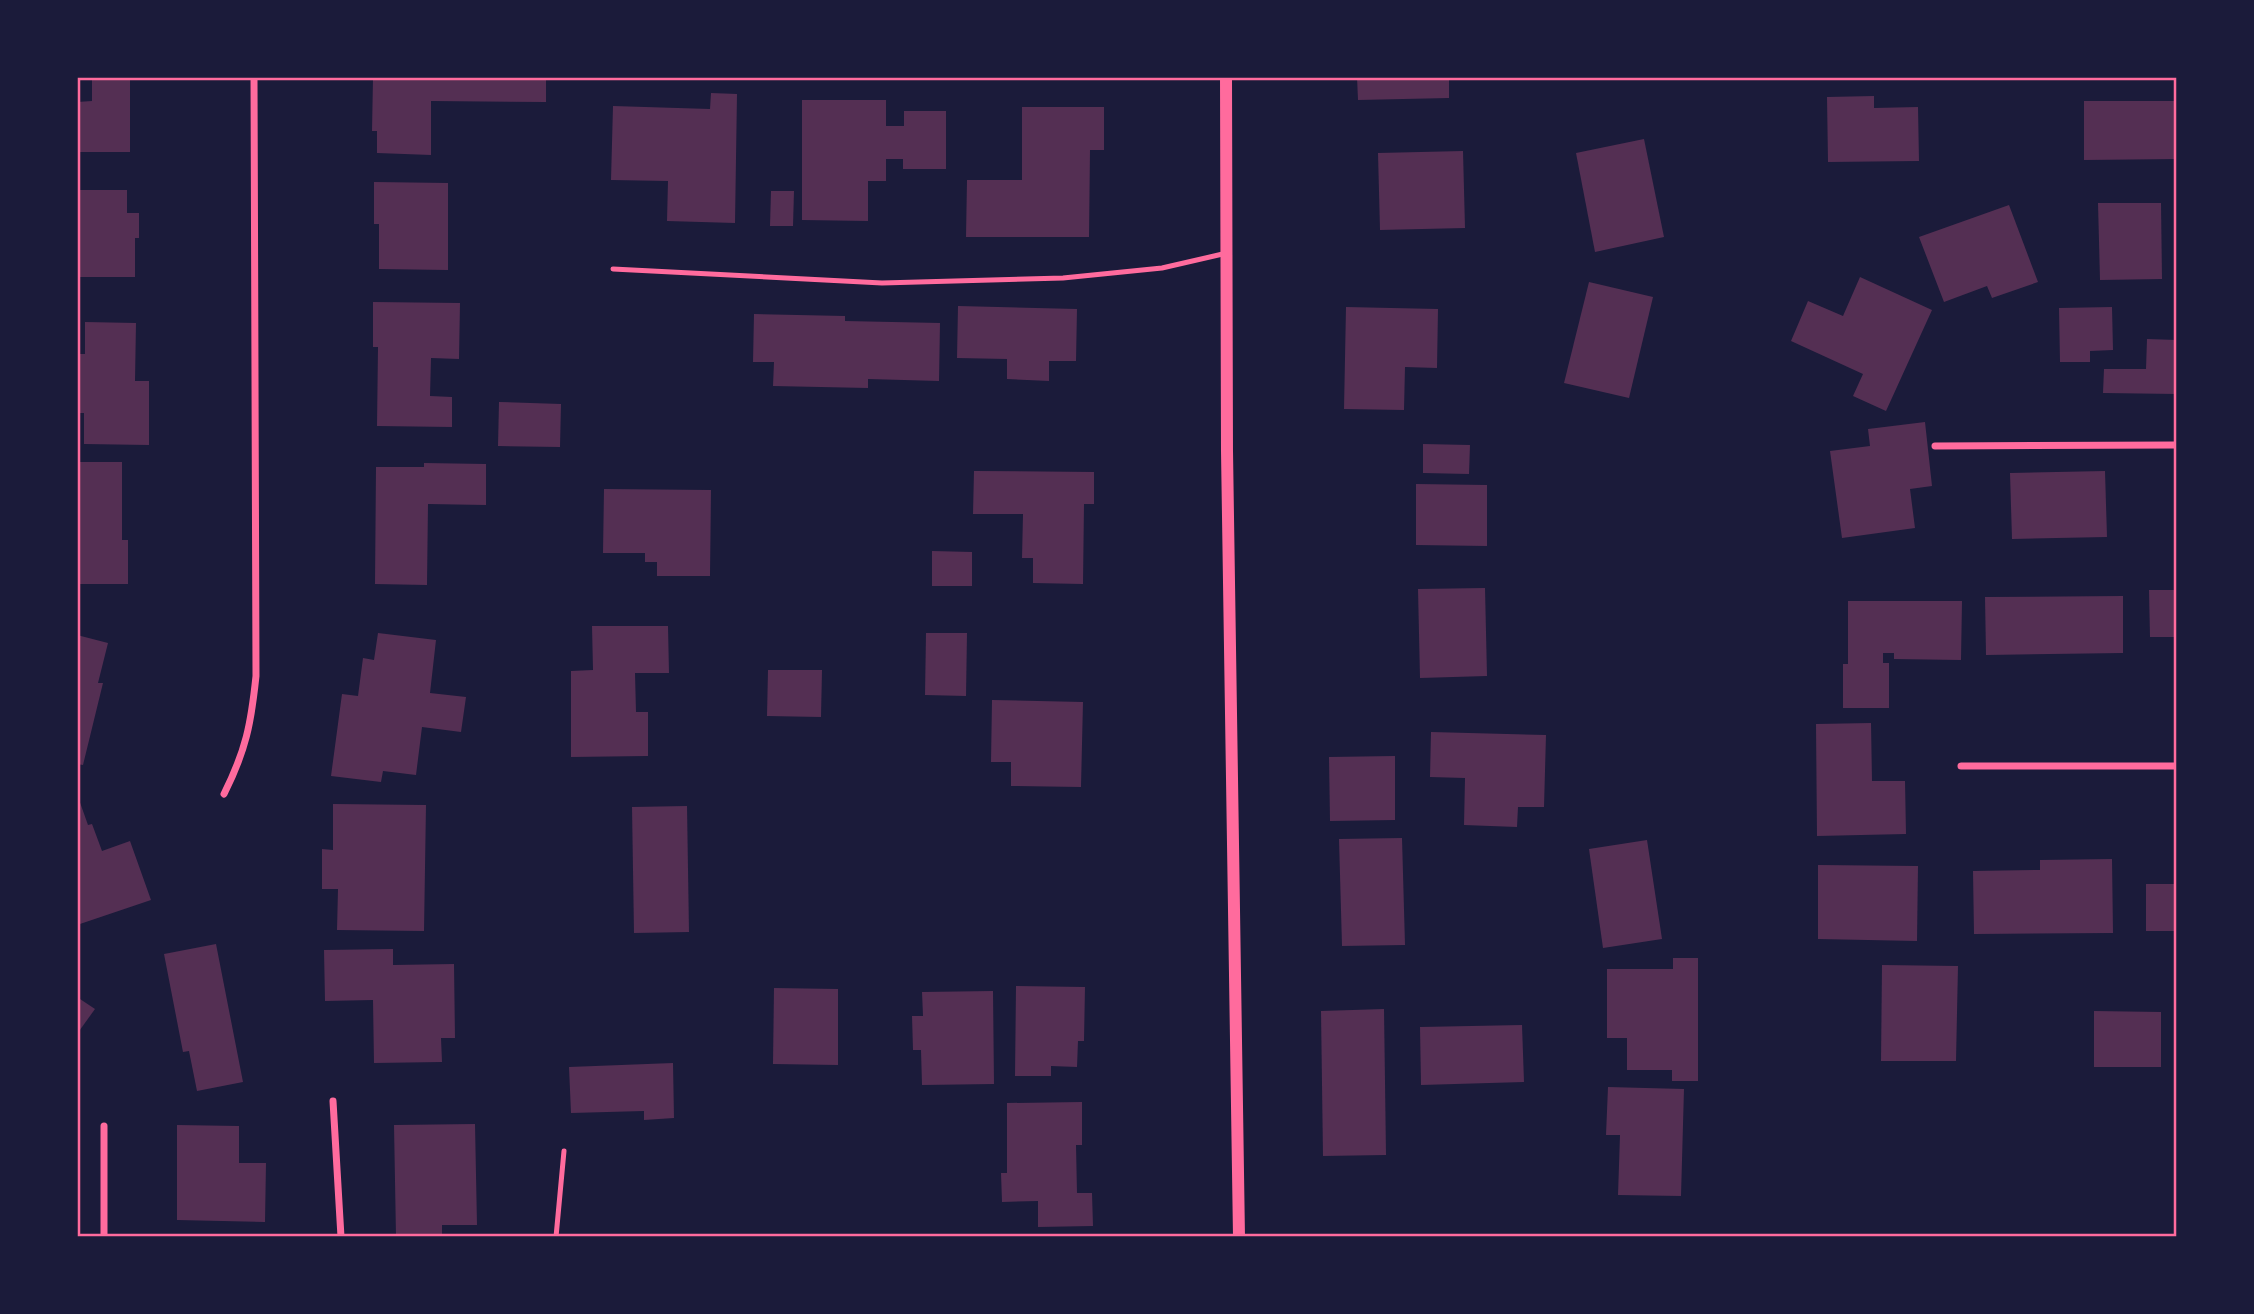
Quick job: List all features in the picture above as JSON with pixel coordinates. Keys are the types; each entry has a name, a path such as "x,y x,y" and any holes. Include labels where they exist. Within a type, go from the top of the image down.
{"street":[{"path":"224,794 240,763 251,725 256,676 254,77"},
{"path":"1226,77 1227,438 1239,1237"},
{"path":"1935,446 2177,445"},
{"path":"1961,766 2177,766"},
{"path":"333,1101 341,1237"},
{"path":"104,1126 104,1237"}],"lane":[{"path":"613,269 882,283 1063,278 1162,268 1227,253"},
{"path":"556,1237 564,1151"}],"building":[{"path":"92,77 130,77 130,152 77,152 77,102 92,101"},
{"path":"546,77 546,102 431,101 431,155 377,153 377,131 372,131 373,78"},
{"path":"1357,77 1449,77 1449,98 1358,100"},
{"path":"711,93 737,94 735,223 667,221 668,181 611,180 613,106 710,109"},
{"path":"1874,96 1874,108 1918,107 1919,161 1828,162 1827,97"},
{"path":"802,100 886,100 886,126 904,126 904,111 946,111 946,169 903,169 903,159 886,159 886,181 868,181 868,221 802,220"},
{"path":"2084,101 2176,101 2177,159 2084,160"},
{"path":"1022,107 1104,107 1104,150 1090,150 1089,237 966,237 967,180 1022,180"},
{"path":"1644,139 1664,237 1595,252 1576,153"},
{"path":"1463,151 1465,228 1380,230 1378,153"},
{"path":"374,182 448,183 448,270 379,269 379,224 374,224"},
{"path":"77,190 127,190 127,213 139,213 139,238 135,238 135,277 77,277"},
{"path":"771,191 794,191 793,226 770,226"},
{"path":"2098,203 2161,203 2162,279 2100,280"},
{"path":"2009,205 2038,282 1992,298 1987,286 1944,302 1919,237"},
{"path":"1860,277 1932,310 1886,411 1853,396 1863,374 1791,341 1808,301 1843,316"},
{"path":"1589,282 1653,297 1629,398 1564,383"},
{"path":"373,302 460,303 459,359 431,358 430,396 452,397 452,427 377,426 378,347 373,347"},
{"path":"958,306 1077,309 1076,361 1049,361 1049,381 1007,379 1007,359 957,358"},
{"path":"1346,307 1438,309 1437,368 1405,367 1404,410 1344,409"},
{"path":"2112,307 2113,350 2090,351 2090,362 2060,362 2059,308"},
{"path":"754,314 845,316 845,321 940,323 939,381 868,379 868,388 773,386 774,362 753,362"},
{"path":"85,322 136,323 135,381 149,381 149,445 84,444 84,413 77,413 77,354 85,354"},
{"path":"2147,339 2177,340 2177,394 2103,393 2104,369 2146,369"},
{"path":"499,402 561,404 560,447 498,446"},
{"path":"1925,422 1932,486 1910,489 1915,528 1842,538 1830,451 1870,446 1868,429"},
{"path":"1423,444 1470,445 1469,474 1423,473"},
{"path":"77,462 122,462 122,540 128,540 128,584 77,584"},
{"path":"424,463 486,464 486,505 428,504 427,585 375,584 376,467 424,467"},
{"path":"974,471 1094,472 1094,504 1084,504 1083,584 1033,583 1033,558 1022,558 1023,514 973,514"},
{"path":"2105,471 2107,537 2012,539 2010,473"},
{"path":"1416,484 1487,485 1487,546 1416,545"},
{"path":"604,489 711,490 710,576 657,576 657,562 645,562 645,553 603,553"},
{"path":"932,551 972,552 972,586 932,586"},
{"path":"1485,588 1487,676 1420,678 1418,589"},
{"path":"2149,590 2177,590 2177,637 2150,637"},
{"path":"2123,596 2123,653 1986,655 1985,597"},
{"path":"1848,601 1962,601 1961,660 1894,659 1894,653 1883,653 1883,663 1889,663 1889,708 1843,708 1843,664 1848,664"},
{"path":"592,626 668,626 669,673 635,673 636,712 648,712 648,756 571,757 571,671 593,670"},
{"path":"378,633 436,640 430,693 466,697 461,732 422,727 416,775 383,771 381,782 331,776 342,694 358,696 363,658 374,660"},
{"path":"926,633 967,633 966,696 925,695"},
{"path":"77,635 108,643 98,683 103,683 83,765 77,764"},
{"path":"768,670 822,670 821,717 767,716"},
{"path":"992,700 1083,702 1081,787 1011,786 1011,762 991,762"},
{"path":"1871,723 1872,781 1905,781 1906,834 1817,836 1816,724"},
{"path":"1431,732 1546,735 1544,807 1518,807 1517,827 1464,825 1465,778 1430,777"},
{"path":"1395,756 1395,820 1330,821 1329,757"},
{"path":"77,794 88,825 92,824 102,851 130,841 151,900 77,925"},
{"path":"333,804 426,805 424,931 337,930 338,889 322,889 322,849 333,850"},
{"path":"687,806 689,932 634,933 632,807"},
{"path":"1402,838 1405,945 1342,946 1339,839"},
{"path":"1647,840 1662,939 1603,948 1589,849"},
{"path":"2112,859 2113,933 1974,934 1973,871 2040,870 2040,860"},
{"path":"1818,865 1918,866 1917,941 1818,939"},
{"path":"2146,884 2177,884 2177,931 2146,931"},
{"path":"216,944 243,1082 197,1091 189,1051 183,1052 164,954"},
{"path":"393,949 393,965 454,964 455,1038 441,1038 442,1062 374,1063 373,1000 325,1001 324,950"},
{"path":"1673,958 1698,958 1698,1081 1672,1081 1672,1070 1627,1070 1627,1038 1607,1038 1607,969 1673,969"},
{"path":"1882,965 1958,966 1956,1061 1881,1061"},
{"path":"1016,986 1085,987 1084,1041 1078,1041 1077,1067 1051,1066 1051,1076 1015,1076"},
{"path":"774,988 838,989 838,1065 773,1064"},
{"path":"993,991 994,1084 922,1085 921,1050 913,1050 912,1016 923,1016 922,992"},
{"path":"77,997 95,1009 77,1034"},
{"path":"1384,1009 1386,1155 1323,1156 1321,1011"},
{"path":"2094,1011 2161,1012 2161,1067 2094,1067"},
{"path":"1522,1025 1524,1082 1421,1085 1420,1027"},
{"path":"673,1063 674,1118 644,1120 644,1111 571,1113 569,1067"},
{"path":"1608,1087 1684,1089 1681,1196 1618,1195 1620,1135 1606,1135"},
{"path":"1082,1102 1082,1145 1076,1145 1077,1193 1092,1193 1093,1226 1038,1227 1038,1201 1002,1202 1001,1173 1007,1173 1007,1103"},
{"path":"475,1124 477,1225 442,1225 442,1237 396,1237 394,1125"},
{"path":"177,1125 239,1126 239,1163 266,1163 265,1222 177,1220"}]}
